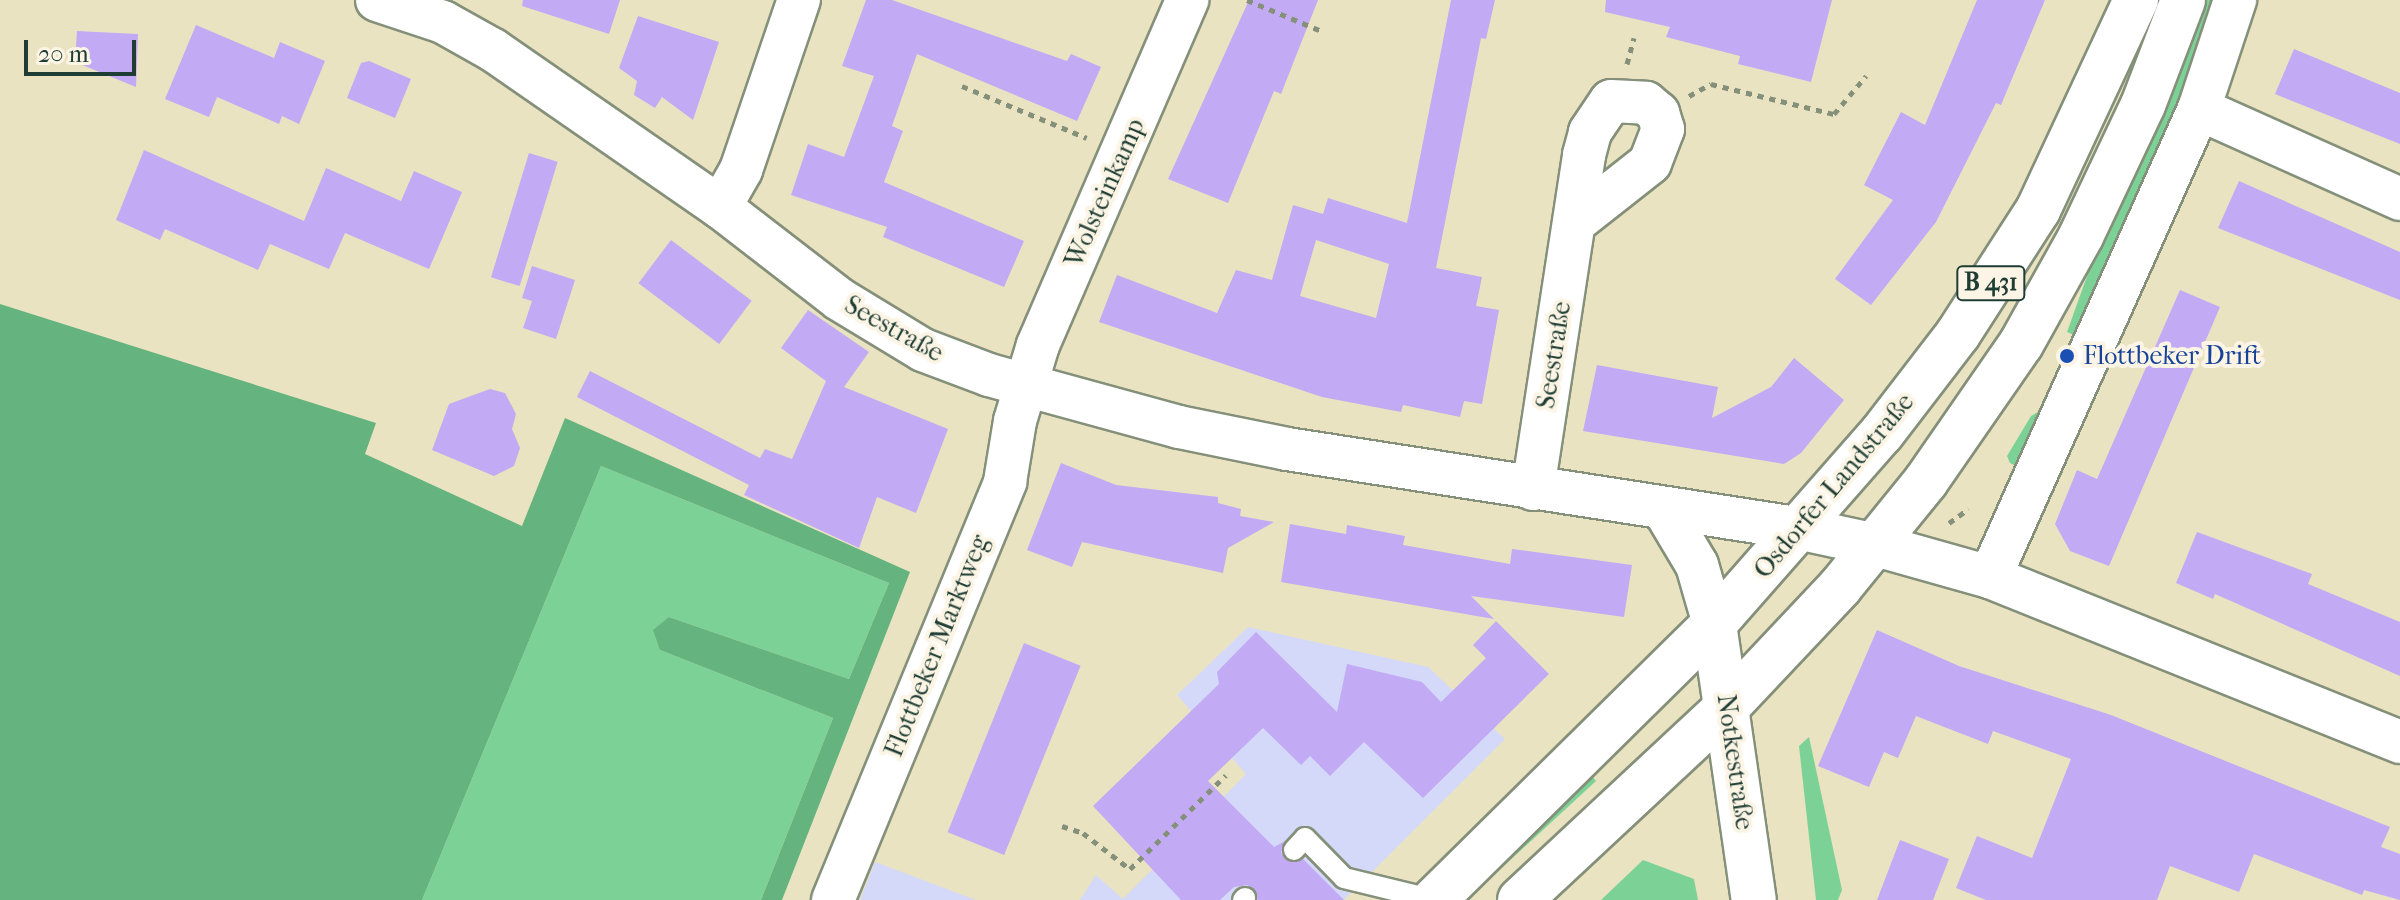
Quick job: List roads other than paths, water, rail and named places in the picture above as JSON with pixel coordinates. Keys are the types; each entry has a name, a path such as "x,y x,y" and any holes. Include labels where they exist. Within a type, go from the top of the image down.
{"main road":[{"name":"Osdorfer Landstraße","path":"1434,900 1714,624 1802,529 1958,334 2030,222 2093,100 2136,0"},
{"name":"B 431","path":"1520,900 1727,707 1876,545 1975,414 2029,331 2081,236 2143,105 2183,0"},
{"name":"Notkestraße","path":"1714,624 1754,900"}],"street":[{"name":"Seestraße","path":"377,0 443,22 493,50 720,207 839,299 923,350 1025,387 1179,427 1388,468 1802,529 1876,545"},
{"path":"720,207 741,170 799,0"},
{"name":"Wolsteinkamp","path":"1025,387 1187,0"},
{"path":"1990,577 2199,109 2235,0"},
{"path":"2199,109 2400,199"},
{"name":"Seestraße","path":"1533,489 1575,222"},
{"name":"Flottbeker Marktweg","path":"833,900 1005,482 1025,387"},
{"path":"1663,508 1697,565 1714,624"},
{"path":"1876,545 1990,577 2400,742"}],"lane":[{"path":"1294,850 1305,838 1321,866 1339,884 1434,900"}],"place":[{"name":"Flottbeker Drift","path":"2067,356"}]}
